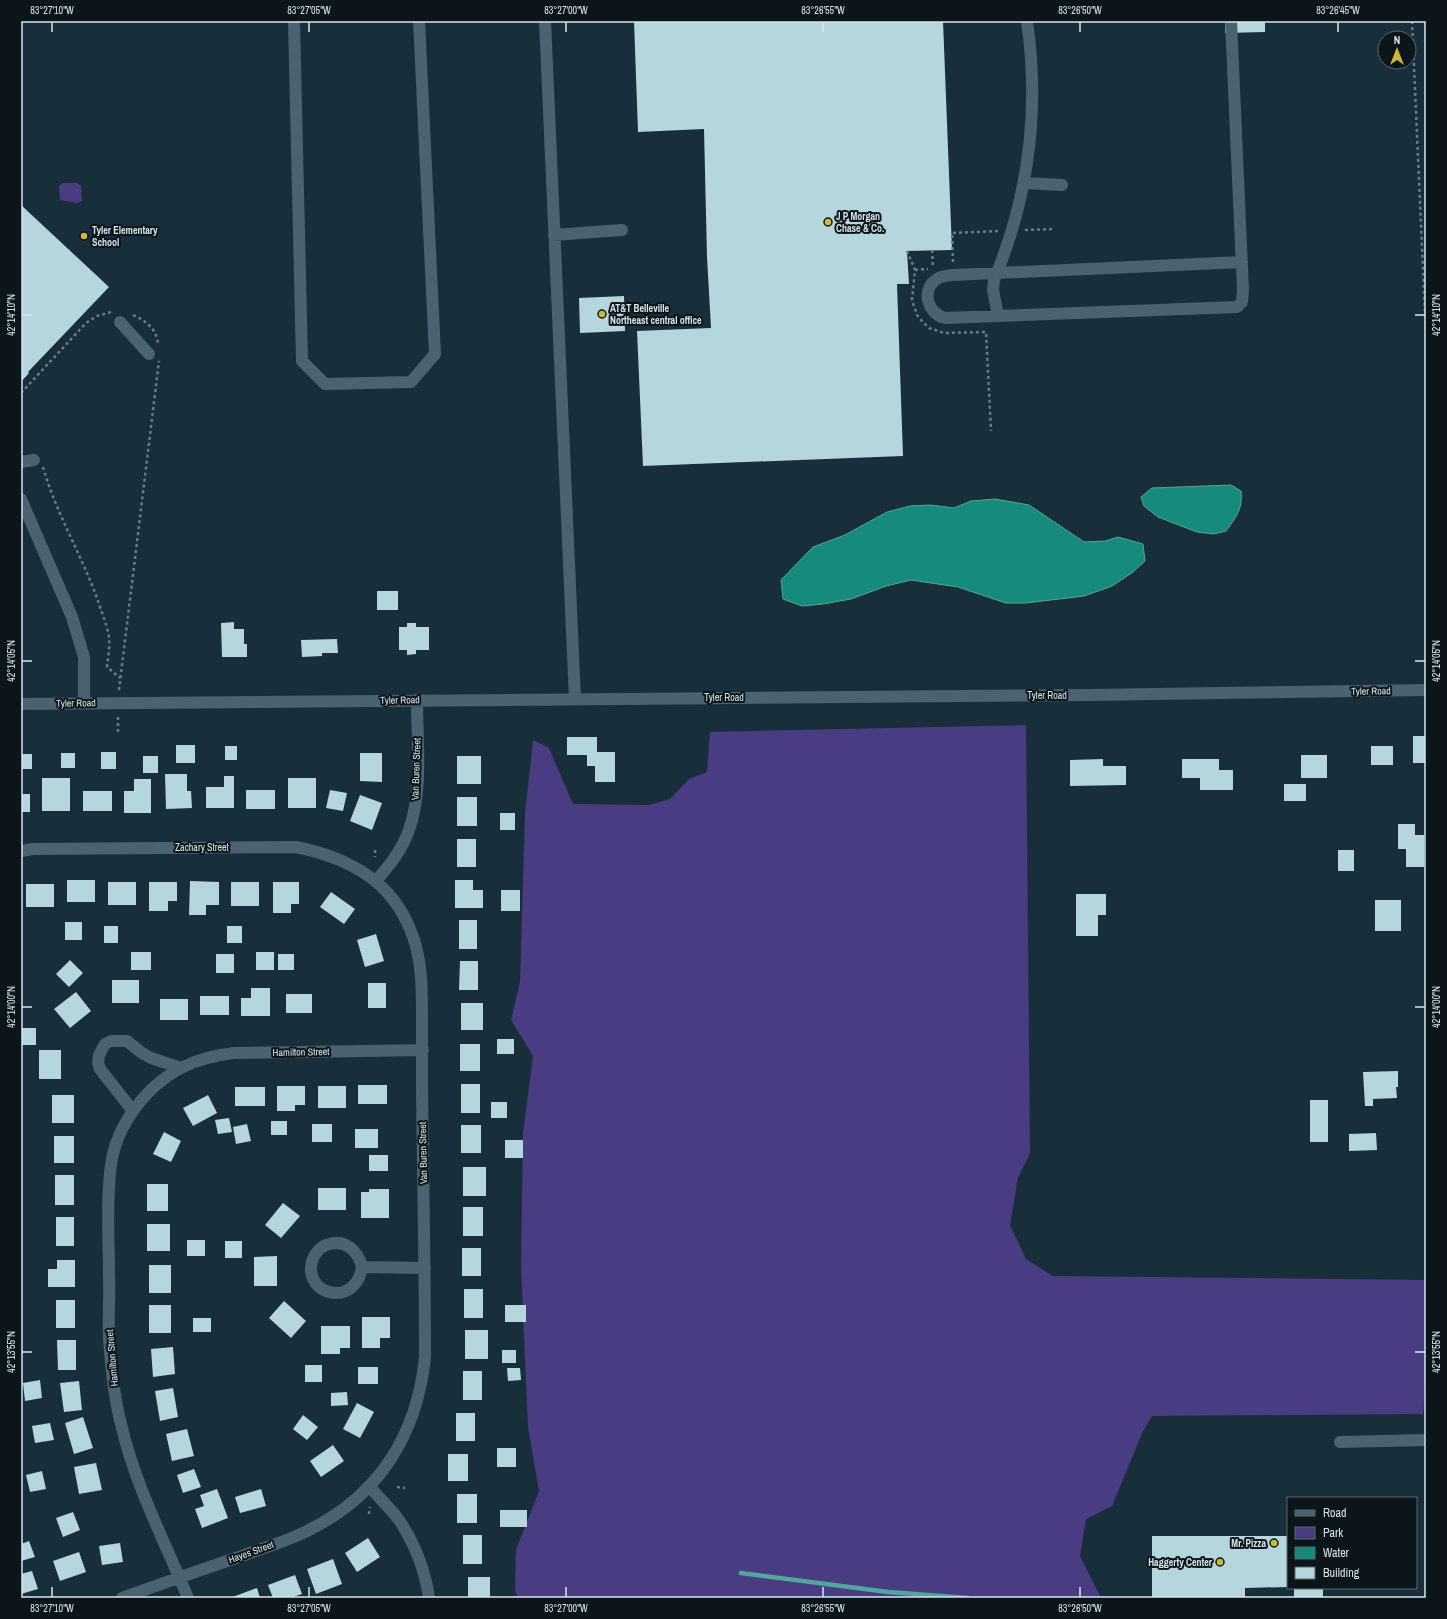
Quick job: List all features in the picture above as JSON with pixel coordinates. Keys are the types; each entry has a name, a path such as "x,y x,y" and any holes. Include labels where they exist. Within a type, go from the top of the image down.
{"street":[{"path":"294,21 302,361 325,384 411,382 435,354 418,21"},
{"path":"545,21 575,699"},
{"path":"998,316 993,290 994,280 1012,230 1025,183 1032,100 1032,71 1027,21"},
{"path":"1231,21 1242,262 1243,290 1242,302 1238,307 951,318 940,317 930,307 928,298 932,284 942,276 996,272 1242,262"},
{"path":"1025,183 1062,185"},
{"path":"554,235 622,230"},
{"path":"119,317 156,353"},
{"path":"21,462 38,461"},
{"path":"21,499 72,617 84,657 84,703"},
{"name":"Tyler Road","path":"21,704 1072,695 1426,690"},
{"name":"Van Buren Street","path":"370,1487 387,1467 399,1448 412,1419 420,1395 425,1357 422,978 417,947 410,928 400,910 376,881 389,866 400,849 414,812 417,792 417,700"},
{"name":"Zachary Street","path":"21,850 296,847 339,858 366,873 376,881"},
{"path":"133,1111 100,1069 98,1055 105,1044 111,1041 127,1041 151,1058 181,1068"},
{"name":"Hamilton Street","path":"188,1598 134,1468 122,1428 110,1358 109,1183 111,1164 117,1139 133,1111 149,1092 168,1075 181,1068 214,1056 234,1053 423,1050"},
{"path":"331,1243 340,1243 352,1249 360,1259 362,1267 361,1275 354,1285 345,1292 337,1293 329,1292 316,1283 312,1276 311,1268 312,1260 317,1252 323,1246 331,1243"},
{"path":"362,1267 425,1268"},
{"path":"1340,1442 1426,1440"},
{"path":"370,1487 398,1519 412,1542 423,1566 429,1598"},
{"name":"Hayes Street","path":"122,1598 306,1532 338,1514 370,1487"}],"path":[{"path":"1412,21 1426,338"},
{"path":"1023,230 1054,229"},
{"path":"953,266 952,233 1001,231"},
{"path":"932,250 933,269"},
{"path":"907,251 915,270 915,280 912,290 914,308 929,328 938,332 950,333 986,332 991,431"},
{"path":"915,270 937,268"},
{"path":"21,393 86,323 97,316 112,311 119,317"},
{"path":"118,732 120,678 157,335 150,325 131,314"},
{"path":"38,461 88,573 103,615 109,637 107,668 120,678"},
{"path":"375,850 375,856"},
{"path":"397,1487 405,1488"},
{"path":"369,1514 370,1504"}],"green space":[{"path":"63,183 77,183 81,186 82,201 78,203 60,200 59,186"},
{"path":"1026,725 1030,1153 1018,1178 1010,1225 1026,1259 1053,1276 1426,1280 1426,1370 1423,1414 1152,1416 1143,1431 1112,1506 1086,1519 1080,1556 1101,1598 518,1598 515,1591 516,1550 539,1491 528,1427 521,1267 523,1133 533,1056 511,1020 520,982 525,814 533,740 549,748 573,804 649,805 670,799 689,779 707,772 710,732"}],"water":[{"path":"1231,485 1241,491 1240,508 1236,517 1226,531 1214,534 1197,532 1158,517 1144,506 1141,497 1152,488"},
{"path":"995,499 1029,505 1084,542 1105,541 1118,537 1143,544 1145,561 1133,572 1112,586 1084,596 1026,603 1006,603 958,587 911,580 886,586 851,599 823,604 802,606 783,599 781,580 813,547 845,535 887,512 910,506 931,505 954,508 971,501"}],"building":[{"name":"J P Morgan Chase & Co.","path":"634,21 943,21 952,250 907,251 909,284 897,284 903,456 643,466 637,331 711,328 707,257 704,129 638,132"},
{"path":"1225,21 1272,22 1265,22 1265,32 1225,33"},
{"path":"21,205 109,287 28,372 29,373 21,382"},
{"name":"AT&T Belleville Northeast central office","path":"624,296 625,331 580,333 579,298"},
{"path":"377,591 398,591 398,610 377,610"},
{"path":"234,622 234,629 244,629 244,644 247,644 247,657 222,657 221,623"},
{"path":"407,623 416,623 416,627 429,627 429,650 416,650 416,654 407,655 407,650 399,650 399,627 407,627"},
{"path":"337,639 338,653 322,653 322,656 302,657 301,640"},
{"path":"1413,736 1426,736 1426,763 1413,763"},
{"path":"567,737 597,737 597,752 615,752 615,782 595,782 595,766 587,766 587,755 567,755"},
{"path":"176,745 195,745 195,763 176,763"},
{"path":"225,746 237,746 237,760 225,760"},
{"path":"1371,746 1393,746 1393,765 1371,765"},
{"path":"101,752 116,752 116,769 101,769"},
{"path":"61,753 75,753 75,768 61,768"},
{"path":"360,753 382,753 382,782 360,781"},
{"path":"22,754 32,754 32,769 22,769"},
{"path":"1301,755 1327,755 1327,778 1301,778"},
{"path":"143,756 158,756 158,773 143,773"},
{"path":"457,756 481,756 481,784 457,784"},
{"path":"1103,759 1103,766 1126,766 1126,785 1070,786 1070,760"},
{"path":"1182,759 1219,759 1219,770 1233,770 1233,790 1200,790 1200,778 1182,778"},
{"path":"165,774 187,774 187,791 191,791 192,808 166,809"},
{"path":"224,776 234,776 234,808 206,808 206,787 224,787"},
{"path":"42,778 70,778 70,811 42,811"},
{"path":"288,778 316,778 316,808 288,808"},
{"path":"134,779 151,779 151,813 124,813 124,791 134,791"},
{"path":"1284,784 1306,784 1306,801 1284,801"},
{"path":"246,790 275,790 275,809 246,809"},
{"path":"330,790 347,793 343,811 326,808"},
{"path":"83,791 112,791 112,811 83,811"},
{"path":"21,794 30,794 30,812 21,812"},
{"path":"360,795 382,803 372,830 350,821"},
{"path":"457,797 477,797 477,826 457,826"},
{"path":"500,813 515,813 515,830 500,830"},
{"path":"1398,824 1415,824 1415,835 1424,835 1424,867 1406,867 1406,849 1398,849"},
{"path":"457,839 476,839 476,867 457,867"},
{"path":"1338,850 1354,850 1354,871 1338,871"},
{"path":"67,880 95,880 95,902 67,902"},
{"path":"455,880 473,880 473,890 483,890 483,908 455,908"},
{"path":"190,881 219,882 219,905 206,905 206,915 189,915"},
{"path":"108,882 136,882 136,905 108,905"},
{"path":"149,882 177,882 177,901 168,901 168,911 149,911"},
{"path":"231,882 259,882 259,906 231,906"},
{"path":"273,882 299,882 299,904 291,904 291,913 273,913"},
{"path":"26,884 54,884 54,907 26,907"},
{"path":"501,890 520,890 520,911 501,911"},
{"path":"331,892 355,909 344,924 320,907"},
{"path":"1076,894 1106,894 1106,915 1098,915 1098,936 1076,936"},
{"path":"1375,900 1401,900 1401,931 1375,931"},
{"path":"459,920 477,920 477,949 459,949"},
{"path":"65,922 82,922 82,940 65,940"},
{"path":"104,926 118,926 118,943 104,943"},
{"path":"227,926 242,926 242,943 227,943"},
{"path":"376,934 384,961 365,967 357,940"},
{"path":"131,952 151,952 151,970 131,970"},
{"path":"256,952 274,952 274,970 256,970"},
{"path":"216,954 234,954 234,973 216,973"},
{"path":"278,954 294,954 294,970 278,970"},
{"path":"70,960 83,973 69,987 56,974"},
{"path":"460,961 478,961 478,990 459,990"},
{"path":"112,980 139,980 139,1003 112,1003"},
{"path":"368,983 386,983 386,1008 368,1008"},
{"path":"251,988 270,988 270,1016 241,1016 241,998 251,998"},
{"path":"76,992 91,1011 70,1028 54,1009"},
{"path":"286,994 312,994 312,1013 286,1013"},
{"path":"200,996 229,996 229,1015 200,1015"},
{"path":"160,999 188,999 188,1020 160,1020"},
{"path":"461,1003 483,1003 483,1030 461,1030"},
{"path":"21,1028 36,1028 36,1045 21,1045"},
{"path":"497,1039 514,1039 514,1054 497,1054"},
{"path":"460,1044 480,1044 480,1071 460,1071"},
{"path":"39,1050 61,1050 61,1079 39,1079"},
{"path":"1398,1071 1398,1087 1396,1087 1397,1098 1373,1099 1373,1106 1365,1106 1363,1072"},
{"path":"461,1084 480,1084 480,1113 461,1113"},
{"path":"358,1085 387,1085 387,1104 358,1104"},
{"path":"277,1086 305,1086 305,1105 295,1105 295,1111 277,1111"},
{"path":"318,1086 346,1086 346,1108 318,1108"},
{"path":"235,1087 265,1087 265,1106 235,1106"},
{"path":"52,1095 74,1095 74,1123 52,1123"},
{"path":"208,1095 217,1113 193,1126 183,1108"},
{"path":"1310,1100 1328,1100 1328,1142 1310,1142"},
{"path":"491,1102 507,1102 507,1118 491,1118"},
{"path":"229,1118 232,1132 218,1134 215,1120"},
{"path":"271,1121 287,1121 287,1135 271,1135"},
{"path":"247,1124 251,1141 236,1144 233,1127"},
{"path":"312,1124 332,1124 332,1142 312,1142"},
{"path":"461,1125 481,1125 481,1153 461,1153"},
{"path":"355,1129 378,1129 378,1148 355,1148"},
{"path":"164,1132 181,1141 171,1162 153,1154"},
{"path":"1376,1133 1377,1150 1349,1151 1349,1134"},
{"path":"54,1136 74,1136 74,1163 54,1163"},
{"path":"505,1140 523,1140 523,1158 505,1158"},
{"path":"369,1155 388,1155 388,1171 369,1171"},
{"path":"463,1167 486,1167 486,1196 463,1196"},
{"path":"55,1175 74,1175 74,1205 55,1205"},
{"path":"147,1184 168,1184 168,1211 147,1211"},
{"path":"318,1188 346,1188 346,1210 318,1210"},
{"path":"369,1189 389,1189 389,1218 361,1218 361,1192 369,1192"},
{"path":"283,1203 300,1216 281,1238 265,1225"},
{"path":"463,1207 483,1207 483,1236 463,1236"},
{"path":"56,1217 74,1217 74,1246 56,1246"},
{"path":"147,1224 170,1224 170,1251 147,1251"},
{"path":"187,1240 205,1240 205,1256 187,1256"},
{"path":"225,1241 242,1241 242,1258 225,1258"},
{"path":"462,1248 481,1248 481,1276 462,1276"},
{"path":"277,1256 277,1286 254,1286 254,1257"},
{"path":"57,1260 75,1260 75,1287 48,1287 48,1269 57,1269"},
{"path":"149,1265 171,1265 171,1293 149,1293"},
{"path":"464,1289 483,1289 483,1318 464,1318"},
{"path":"56,1300 75,1300 75,1328 56,1328"},
{"path":"284,1301 306,1321 291,1338 269,1318"},
{"path":"149,1305 171,1305 171,1333 149,1333"},
{"path":"505,1305 526,1305 526,1322 505,1322"},
{"path":"362,1317 390,1317 390,1338 380,1338 380,1348 362,1348"},
{"path":"193,1318 211,1318 211,1332 193,1332"},
{"path":"321,1326 350,1326 350,1348 340,1348 340,1354 321,1354"},
{"path":"465,1330 488,1330 488,1359 465,1359"},
{"path":"57,1340 76,1340 76,1370 58,1370"},
{"path":"173,1347 175,1374 153,1377 151,1349"},
{"path":"502,1350 516,1350 516,1363 502,1363"},
{"path":"305,1365 322,1365 322,1382 305,1382"},
{"path":"358,1367 378,1367 378,1384 358,1384"},
{"path":"507,1368 520,1368 521,1380 508,1381"},
{"path":"463,1371 482,1371 482,1400 463,1400"},
{"path":"40,1380 42,1398 25,1401 23,1383"},
{"path":"79,1381 82,1410 64,1412 60,1383"},
{"path":"173,1388 178,1417 160,1421 155,1391"},
{"path":"347,1392 348,1405 331,1406 331,1393"},
{"path":"357,1403 374,1412 360,1438 343,1429"},
{"path":"456,1413 475,1413 475,1441 456,1441"},
{"path":"303,1415 318,1427 307,1440 293,1429"},
{"path":"83,1417 93,1448 74,1454 65,1423"},
{"path":"50,1423 54,1440 35,1443 32,1426"},
{"path":"187,1429 194,1456 172,1461 166,1434"},
{"path":"333,1445 344,1461 321,1477 310,1461"},
{"path":"497,1448 516,1448 516,1467 497,1467"},
{"path":"448,1454 468,1454 468,1481 448,1481"},
{"path":"96,1463 102,1490 79,1494 74,1467"},
{"path":"194,1469 201,1487 183,1493 177,1475"},
{"path":"42,1471 46,1489 30,1492 26,1475"},
{"path":"217,1489 228,1518 202,1528 195,1509 204,1506 200,1495"},
{"path":"261,1489 266,1506 240,1513 235,1497"},
{"path":"457,1494 477,1494 477,1523 457,1523"},
{"path":"500,1510 527,1510 527,1527 500,1527"},
{"path":"73,1512 80,1530 63,1537 56,1518"},
{"path":"463,1535 482,1535 482,1564 463,1564"},
{"name":"Haggerty Center","path":"1152,1536 1287,1536 1287,1587 1245,1588 1245,1598 1152,1598"},
{"path":"368,1538 380,1557 357,1572 345,1553"},
{"path":"29,1541 35,1557 21,1561 21,1544"},
{"path":"120,1543 123,1562 102,1565 99,1546"},
{"path":"79,1552 86,1572 60,1581 53,1561"},
{"path":"333,1559 342,1584 316,1594 307,1569"},
{"path":"32,1571 38,1589 21,1594 21,1574"},
{"path":"295,1575 302,1594 290,1598 273,1598 268,1585"},
{"path":"468,1577 490,1577 490,1598 468,1598"},
{"path":"257,1588 260,1598 230,1598"},
{"path":"1294,1589 1323,1589 1323,1597 1294,1597"}],"waterway":[{"path":"741,1573 888,1592 968,1598"}],"place":[{"name":"J P Morgan Chase & Co.","path":"828,222"},
{"name":"Tyler Elementary School","path":"84,236"},
{"name":"AT&T Belleville Northeast central office","path":"602,314"},
{"name":"Mr. Pizza","path":"1274,1543"},
{"name":"Haggerty Center","path":"1220,1562"}]}
